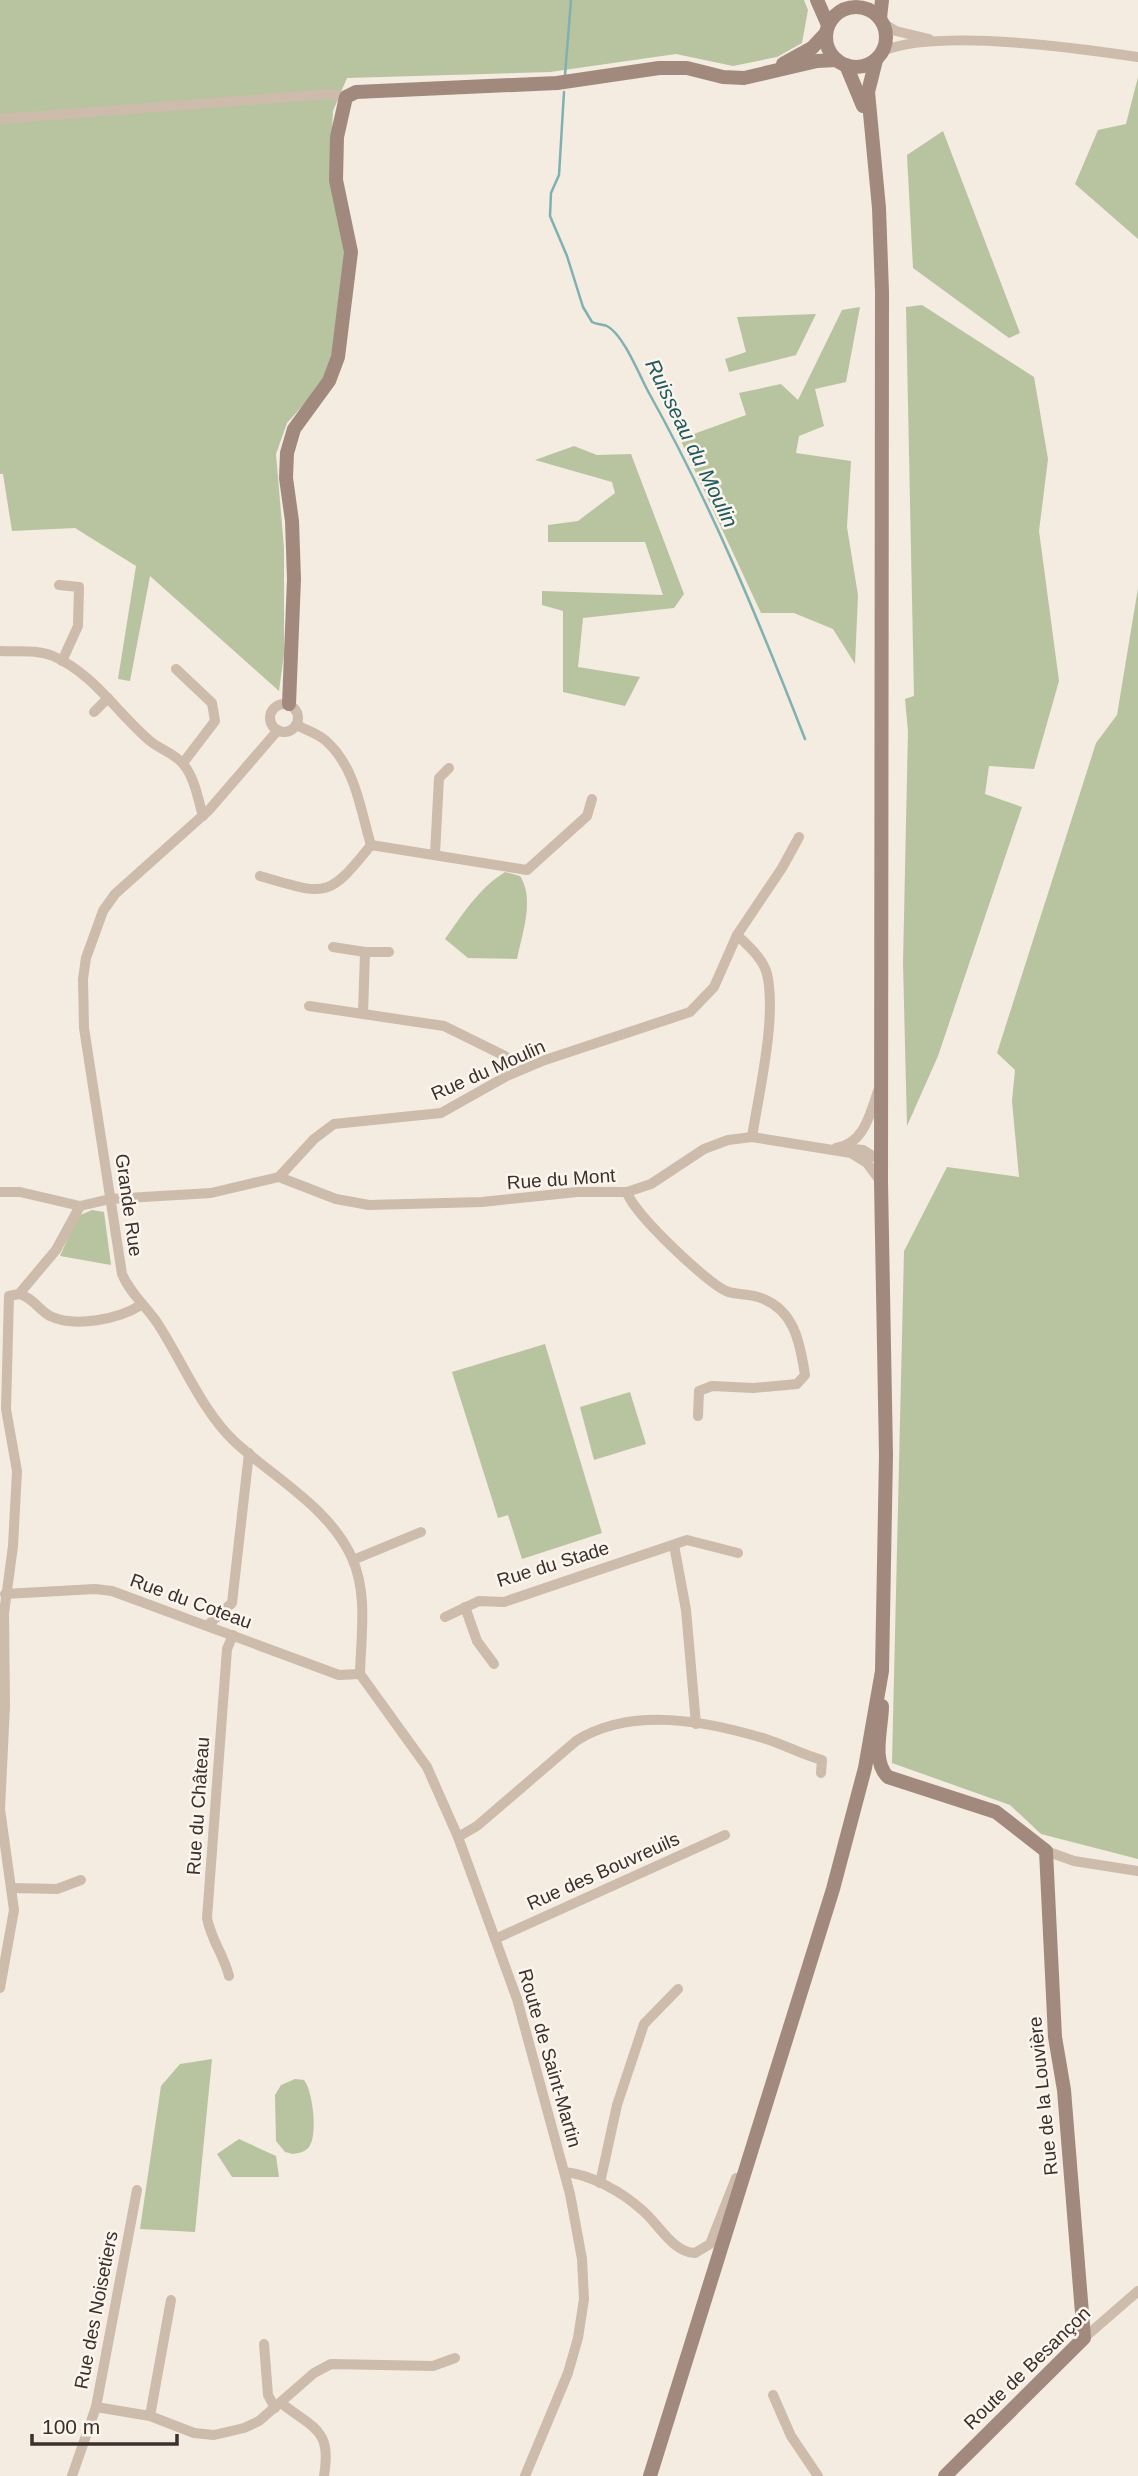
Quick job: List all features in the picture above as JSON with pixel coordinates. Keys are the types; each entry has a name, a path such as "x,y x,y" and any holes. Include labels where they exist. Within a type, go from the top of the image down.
{"main road":[{"path":"817,0 827,29 827,46 858,88 869,128"},
{"path":"833,0 872,10 882,21"},
{"path":"882,0 882,21 887,38 869,81 869,128 879,208 882,292 881,1182 886,1455 879,1758 881,1771 888,1777 996,1812 1046,1851"},
{"path":"763,75 807,52 838,12 856,4"},
{"path":"289,704 294,579 292,521 285,478 287,453 295,429 329,380 338,357 351,252 335,180 337,137 346,97 356,92 557,83 659,68 687,68 723,77 763,75 817,61 862,67 880,55"},
{"path":"650,2476 833,1889 865,1768 882,1671"},
{"name":"Rue de la Louvière","path":"1046,1851 1055,2037 1064,2091 1084,2338"},
{"name":"Route de Besançon","path":"945,2476 1084,2338"}],"street":[{"path":"882,21 896,31 933,41 1050,46 1138,57"},
{"path":"880,55 933,41"},
{"path":"0,118 327,94 346,97"},
{"path":"59,584 79,587 78,625 62,661"},
{"path":"0,651 40,652 62,661 108,698 152,743 170,751 183,763 190,773 203,816"},
{"path":"176,668 212,703 215,720 183,763"},
{"path":"94,712 108,698"},
{"path":"279,704 289,704 297,713 296,725 286,732 278,730 271,724 270,715 279,704"},
{"path":"296,725 325,740 342,762 358,791 371,845"},
{"name":"Grande Rue","path":"278,730 203,816 116,894 103,911 86,958 82,979 84,1028 122,1274 129,1291 154,1318 218,1422 333,1530 353,1560 362,1595 360,1674"},
{"path":"435,853 439,778 449,768"},
{"path":"371,845 435,853 527,870 587,816 592,799"},
{"name":"Rue du Moulin","path":"279,1177 314,1139 334,1124 441,1113 507,1076 544,1060 690,1012 715,987 737,935 782,869 799,837"},
{"path":"260,876 314,891 334,885 346,876 371,845"},
{"path":"737,935 757,955 767,973 766,1054 752,1137"},
{"path":"333,947 388,953"},
{"path":"363,1014 365,952"},
{"path":"309,1006 444,1026 505,1056"},
{"path":"837,1148 853,1141 862,1131 882,1080"},
{"name":"Rue du Mont","path":"279,1177 336,1199 369,1205 482,1202 576,1192 627,1192 651,1184 704,1149 728,1139 752,1137 837,1148"},
{"path":"837,1148 863,1150 881,1161"},
{"path":"837,1148 859,1157 881,1182"},
{"path":"0,1192 20,1192 79,1206 110,1199 211,1193 279,1177"},
{"path":"627,1192 629,1201 653,1228 709,1279 726,1290 774,1304 790,1320 800,1341 805,1375 797,1384 753,1388 712,1386 699,1391 698,1416"},
{"path":"0,1988 12,1934 11,1888 1,1835 0,1809 5,1706 2,1597 14,1517 17,1471 6,1400 10,1342 4,1323 14,1295 56,1250 79,1206"},
{"path":"0,1287 57,1318 96,1319 123,1315 141,1305"},
{"path":"208,1625 232,1603 248,1453"},
{"path":"353,1560 421,1532"},
{"name":"Rue du Stade","path":"444,1617 479,1601 504,1602 687,1540 738,1553"},
{"path":"674,1545 686,1610 696,1724"},
{"name":"Rue du Coteau","path":"2,1597 95,1589 112,1591 339,1675 360,1674"},
{"path":"2,1612 33,1593"},
{"path":"465,1607 477,1641 494,1664"},
{"name":"Rue du Château","path":"229,1976 226,1963 213,1943 207,1918 226,1650 233,1635"},
{"name":"Route de Saint-Martin","path":"360,1674 427,1766 458,1837 517,1999 565,2172 582,2259 584,2299 568,2373 525,2476"},
{"path":"458,1837 477,1826 590,1732 638,1720 696,1724 768,1740 822,1760 821,1773"},
{"name":"Rue des Bouvreuils","path":"495,1939 725,1835"},
{"path":"1046,1851 1074,1861 1138,1871"},
{"path":"11,1888 57,1889 81,1880"},
{"path":"600,2183 617,2105 644,2024 678,1989"},
{"path":"565,2172 600,2183 643,2211 680,2249 695,2253 710,2244 764,2110"},
{"name":"Rue des Noisetiers","path":"72,2476 96,2407 137,2190"},
{"name":"Route de Besançon","path":"1084,2338 1138,2291"},
{"path":"150,2416 171,2300"},
{"path":"264,2344 268,2395 278,2405 319,2430 326,2440 328,2454 324,2476"},
{"path":"96,2407 150,2416 194,2433 214,2435 244,2428 278,2405 314,2373 331,2364 433,2366 455,2358"},
{"path":"773,2395 792,2436 818,2476"}],"green space":[{"path":"0,0 804,0 808,10 802,43 777,57 733,66 676,54 550,72 347,78 333,111 330,173 345,256 336,343 323,383 287,423 276,454 284,548 284,654 279,691 150,576 130,681 118,679 136,566 75,528 12,531 3,474 0,474"},
{"path":"1138,77 1138,239 1075,184 1098,130 1126,124"},
{"path":"943,131 1020,333 1009,338 913,268 907,155"},
{"path":"922,305 1034,377 1048,459 1039,531 1059,681 1034,769 989,766 985,794 1022,807 938,1056 907,1126 903,963 908,731 905,699 914,696 906,307"},
{"path":"860,307 846,382 815,389 824,426 799,436 796,453 851,461 847,527 858,595 855,664 833,629 794,613 761,613 680,439 746,415 739,393 781,384 798,400 842,310"},
{"path":"816,314 796,355 729,372 725,359 746,352 737,317"},
{"path":"574,446 597,455 631,454 684,594 674,608 583,618 578,667 640,677 625,706 563,692 563,611 542,605 542,591 663,595 645,542 548,542 548,525 578,521 615,493 612,482 535,460"},
{"path":"1138,588 1138,1859 1041,1834 1010,1805 892,1763 904,1251 947,1167 1019,1177 1012,1101 1015,1070 997,1053 1096,743 1117,715"},
{"path":"505,872 520,876 527,895 526,917 517,959 468,958 445,939 479,894"},
{"path":"92,1210 104,1212 111,1265 60,1256 78,1216"},
{"path":"545,1344 602,1533 522,1559 508,1515 498,1518 452,1372"},
{"path":"630,1392 646,1444 594,1460 580,1407"},
{"path":"212,2059 195,2232 140,2229 161,2086 180,2064"},
{"path":"295,2079 304,2080 307,2086 314,2124 309,2147 293,2154 285,2152 276,2141 275,2095 281,2085"},
{"path":"239,2139 276,2156 279,2177 232,2177 217,2154"}],"waterway":[{"name":"Ruisseau du Moulin","path":"565,75 571,0"},
{"name":"Ruisseau du Moulin","path":"564,92 559,175 551,193 550,216 567,256 583,307 592,322 607,326 619,338 672,435 733,563 805,739"}]}
